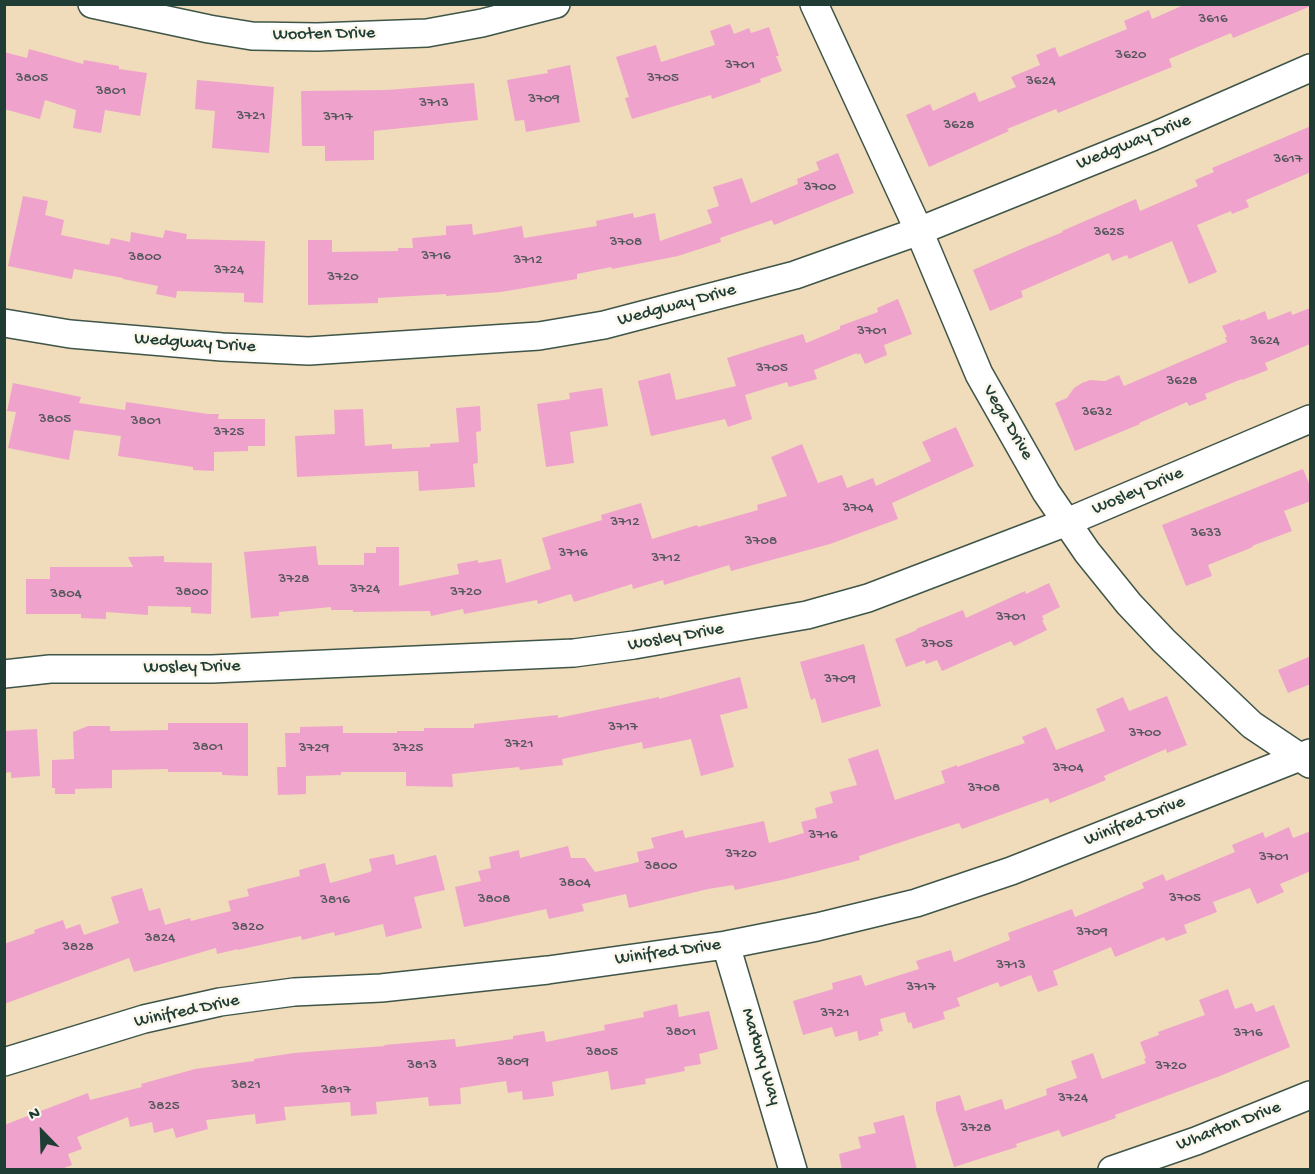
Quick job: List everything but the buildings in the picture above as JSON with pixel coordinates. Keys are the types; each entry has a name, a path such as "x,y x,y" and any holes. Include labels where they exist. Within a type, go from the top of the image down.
{"street":[{"name":"Wooten Drive","path":"92,4 252,36 317,37 428,33 482,23 556,4"},
{"name":"Vega Drive","path":"814,4 919,231 979,374 1046,492 1087,552 1129,604 1164,641 1252,725 1307,758"},
{"name":"Wedgway Drive","path":"4,323 70,334 222,347 309,351 539,336 604,325 795,275 919,231 1152,137 1311,68"},
{"name":"Wosley Drive","path":"4,674 50,669 212,669 574,653 807,615 868,598 1067,522 1311,419"},
{"name":"Winifred Drive","path":"4,1062 144,1019 220,1002 294,992 381,988 548,970 726,945 817,927 916,903 1011,872 1307,758"},
{"name":"Marbury Way","path":"726,945 793,1170"},
{"name":"Wharton Drive","path":"1112,1170 1196,1142 1311,1095"}]}
